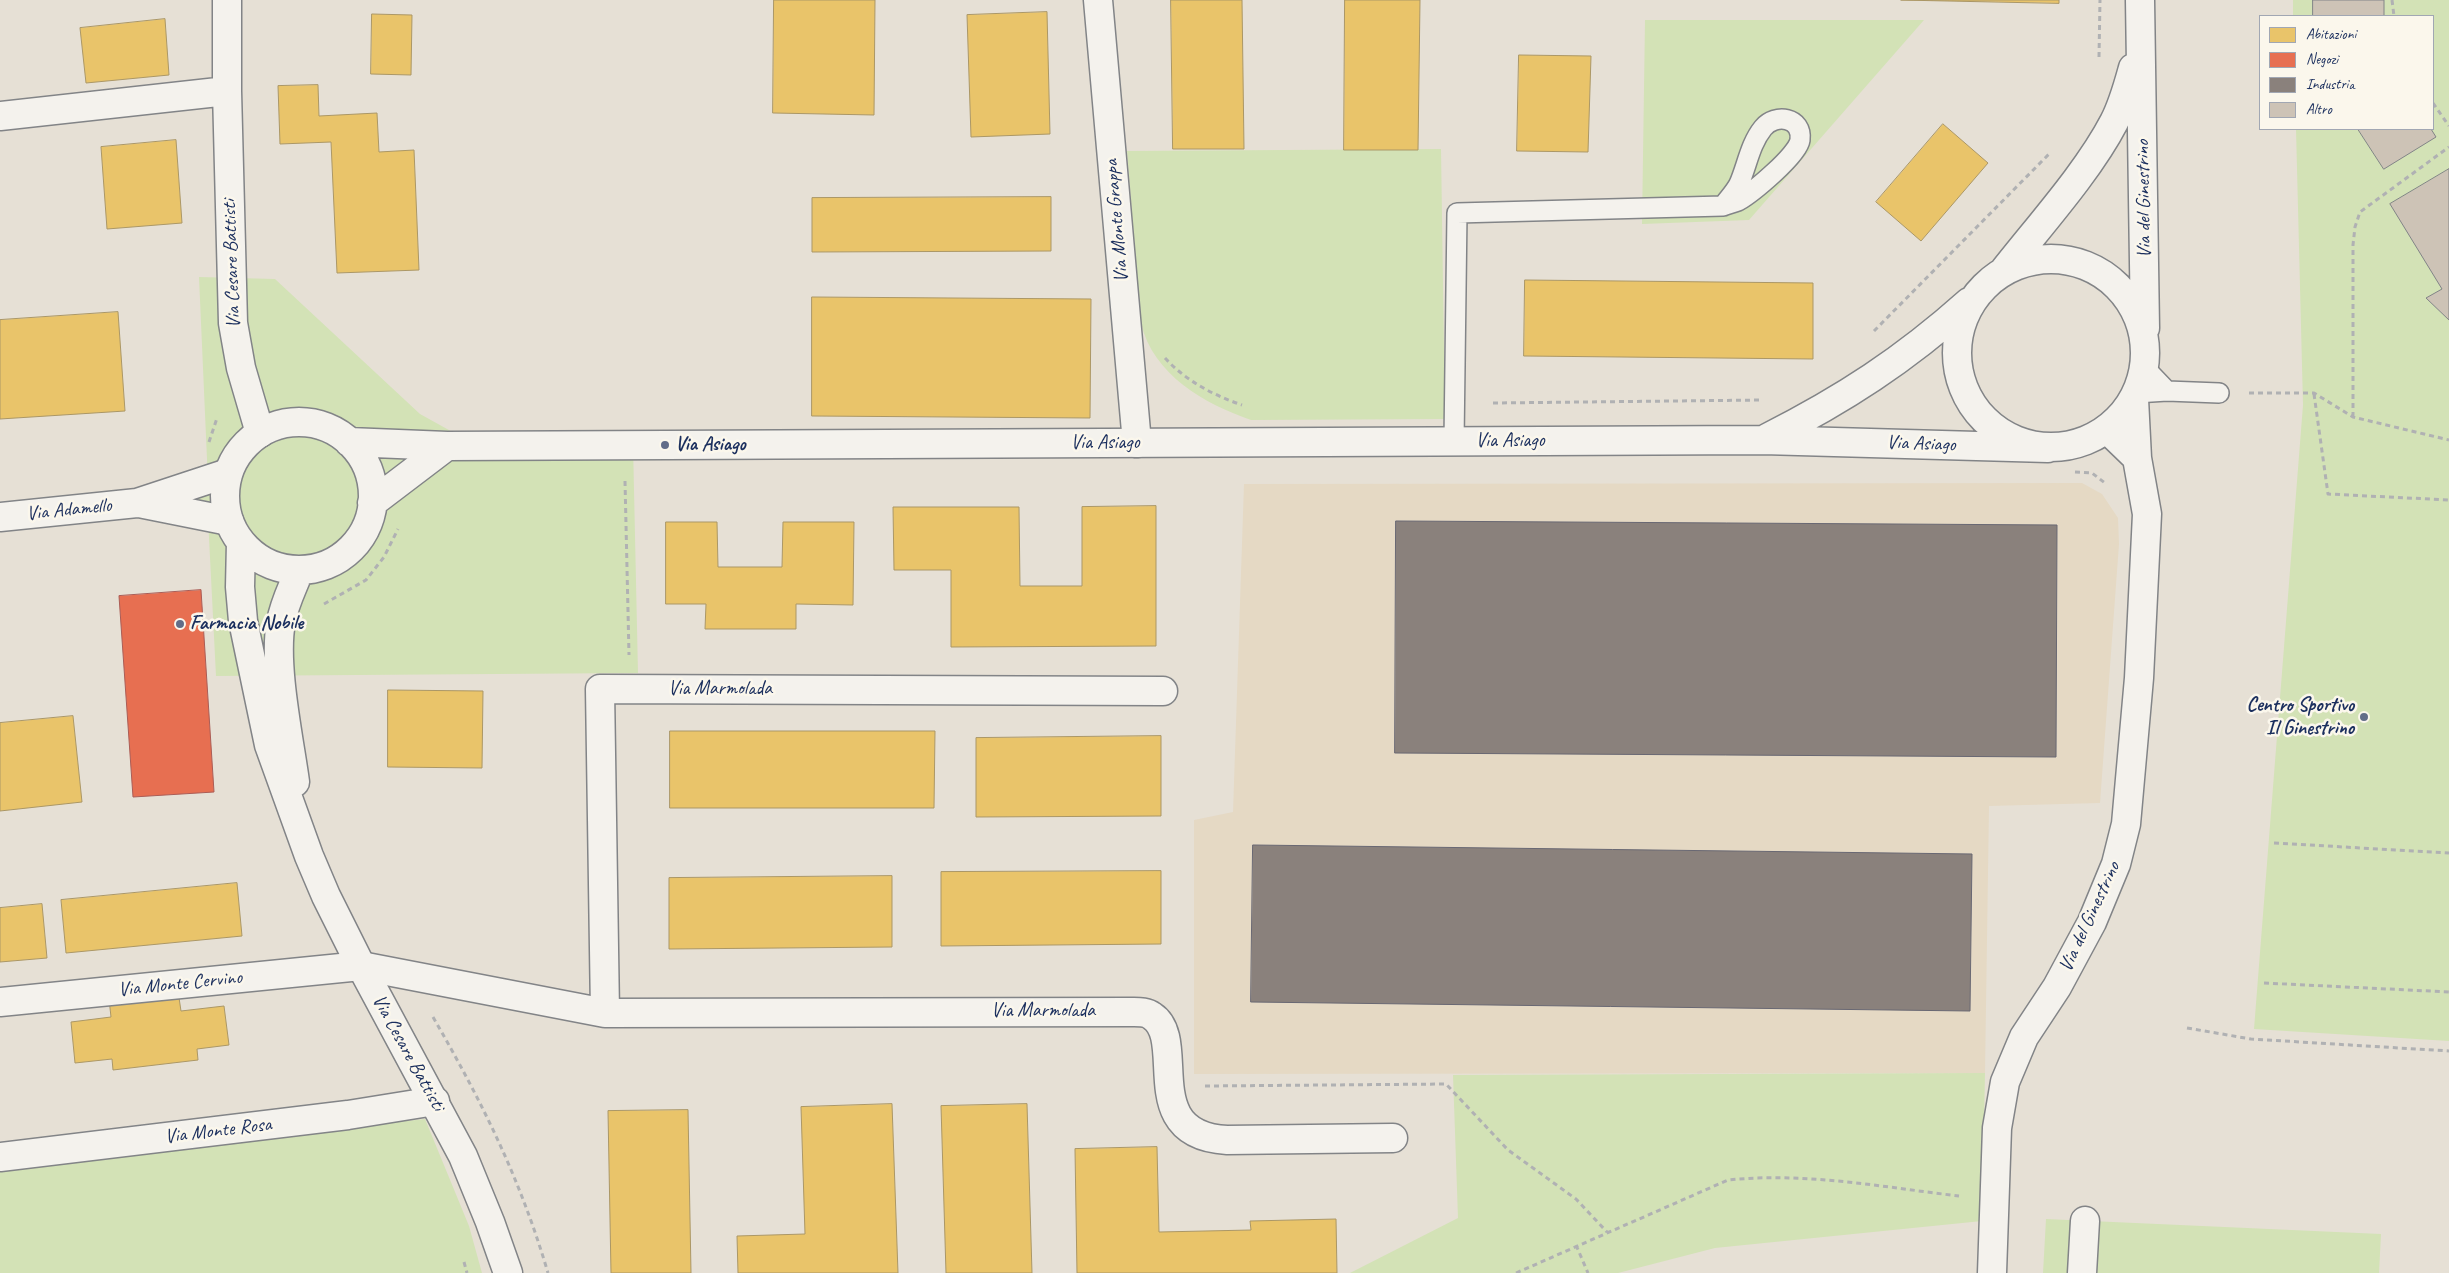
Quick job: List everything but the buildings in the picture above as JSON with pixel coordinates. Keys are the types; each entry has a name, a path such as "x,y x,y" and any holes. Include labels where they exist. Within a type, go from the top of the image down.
{"street":[{"name":"Via Cesare Battisti","path":"227,0 227,91 234,329 241,368 260,433"},
{"name":"Via Monte Grappa","path":"1098,0 1137,443"},
{"name":"Via del Ginestrino","path":"2140,0 2145,362"},
{"name":"Via del Ginestrino","path":"2002,273 2059,201 2110,129 2122,106 2141,40"},
{"path":"0,116 227,91"},
{"path":"2054,259 2072,262 2104,274 2131,305 2139,322 2145,362 2135,396 2124,414 2108,430 2080,443 2048,448 2016,441 2001,433 1975,410 1965,392 1957,363 1957,343 1962,322 1976,296 1987,283 2002,273 2033,260 2054,259"},
{"name":"Via Asiago","path":"1763,440 1832,404 1887,369 1926,341 1976,296"},
{"name":"Via del Ginestrino","path":"1992,1273 1998,1113 2011,1065 2024,1037 2057,987 2092,922 2116,864 2126,824 2139,678 2147,514 2137,458 2135,396"},
{"path":"306,422 332,430 349,442 367,468 372,502 368,524 348,552 325,566 312,571 299,571 267,562 235,532 224,500 228,473 245,445 260,433 286,423 306,422"},
{"path":"2108,430 2137,458"},
{"name":"Via Asiago","path":"349,442 447,446 1763,440 2048,448"},
{"path":"372,502 447,446"},
{"name":"Via Adamello","path":"0,517 137,503 228,473"},
{"name":"Via Adamello","path":"137,503 235,532"},
{"name":"Via Cesare Battisti","path":"235,532 245,632 269,745 326,896 361,966 435,1101 474,1181 508,1273"},
{"name":"Via Cesare Battisti","path":"299,571 281,621 279,651 284,704 303,836"},
{"name":"Via Marmolada","path":"605,1012 600,689 1163,690"},
{"name":"Via Marmolada","path":"361,966 605,1012 1115,1011 1144,1013 1157,1020 1163,1034 1173,1101 1182,1122 1191,1132 1202,1136 1227,1140 1392,1138"},
{"name":"Via Monte Cervino","path":"0,1002 361,966"},
{"name":"Via Monte Rosa","path":"0,1157 348,1115 435,1101"},
{"path":"2082,1273 2084,1221"}],"lane":[{"path":"1454,441 1457,213 1723,206 1744,197 1791,155 1800,140 1799,133 1792,122 1786,118 1774,119 1762,130 1738,186 1723,206"},
{"path":"2145,362 2167,391"},
{"path":"2135,396 2167,391 2219,393"}],"path":[{"path":"2098,64 2100,0"},
{"path":"2392,0 2394,15"},
{"path":"2434,105 2449,126"},
{"path":"2353,417 2353,245 2355,227 2360,212 2449,147"},
{"path":"1873,332 2052,151"},
{"path":"1160,351 1194,383 1226,400 1243,406"},
{"path":"2219,393 2314,393 2353,417 2449,440"},
{"path":"2314,393 2328,494 2449,500"},
{"path":"1455,404 1766,400"},
{"path":"2071,472 2092,473 2110,488"},
{"path":"625,473 629,689"},
{"path":"320,606 366,580 384,557 401,523"},
{"path":"2274,843 2449,853"},
{"path":"409,976 469,1080 502,1146 523,1196 548,1273"},
{"path":"2264,983 2449,992"},
{"path":"2187,1028 2251,1039 2449,1051"},
{"path":"1516,1273 1576,1245 1728,1180 1759,1177 1801,1177 1994,1200"},
{"path":"1576,1245 1588,1273"}],"shaded area":[{"path":"2082,483 2102,494 2118,518 2119,544 2100,803 1989,806 1985,1073 1194,1074 1194,820 1233,812 1244,484"}],"green space":[{"name":"Centro Sportivo Il Ginestrino","path":"2293,0 2449,0 2449,1041 2254,1029 2303,405 2296,130 2434,130 2434,15 2293,15"},
{"path":"1645,20 1924,20 1749,220 1642,224"},
{"path":"1441,149 1445,419 1251,420 1199,396 1183,385 1157,358 1147,341 1141,323 1127,151"},
{"path":"199,277 275,279 420,414 476,445 633,444 638,673 216,676 208,518 139,503 208,482"},
{"path":"1985,1073 1982,1221 1715,1248 1618,1273 1350,1273 1458,1218 1453,1075"},
{"path":"425,1119 469,1226 482,1273 0,1273 0,1164"},
{"path":"2046,1219 2381,1234 2379,1273 2043,1273"}],"place":[{"name":"Via Asiago","path":"665,445"},
{"name":"Farmacia Nobile","path":"180,624"},
{"name":"Centro Sportivo Il Ginestrino","path":"2364,717"}]}
